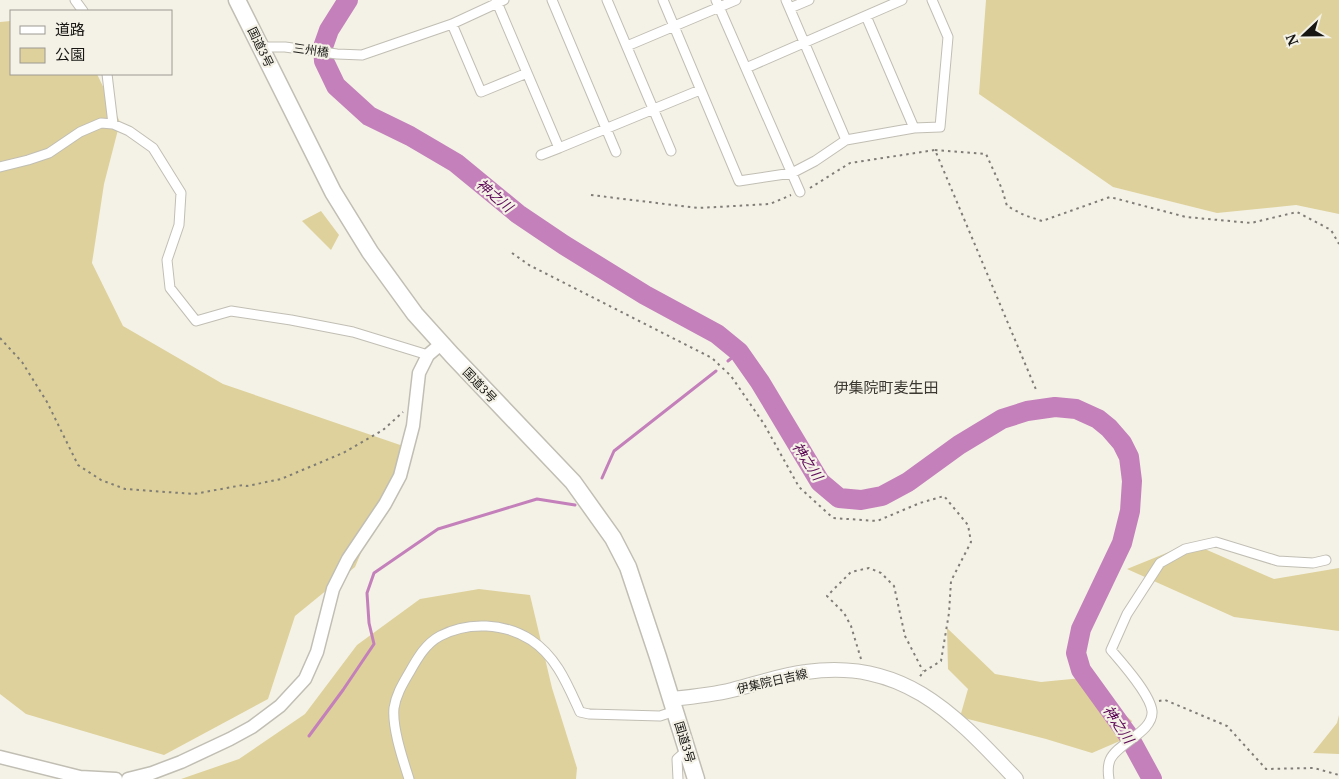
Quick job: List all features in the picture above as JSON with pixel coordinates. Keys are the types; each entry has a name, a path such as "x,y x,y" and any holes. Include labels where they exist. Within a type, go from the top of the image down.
{"highway":[{"name":"国道3号","path":"237,0 333,192 370,252 415,314 573,482 609,532 628,567 696,779"}],"main road":[{"name":"伊集院日吉線","path":"673,705 806,672 865,671 910,687 940,705 1016,779"}],"street":[{"path":"552,0 616,152"},
{"path":"607,0 671,151"},
{"path":"663,0 739,181 792,174 815,162 846,140 914,128 940,127 948,37 932,0"},
{"path":"627,46 674,26 717,4 736,0"},
{"path":"809,0 788,4 846,140"},
{"path":"746,68 804,41 902,0"},
{"name":"三州橋","path":"261,47 285,47 337,54 362,55 452,24 499,1"},
{"path":"499,1 559,148"},
{"path":"717,4 800,192"},
{"path":"866,16 914,128"},
{"path":"452,24 481,92 527,73"},
{"path":"107,75 113,124"},
{"path":"542,155 700,90"},
{"path":"0,167 49,153 80,132 101,123 113,124 129,131 153,148 181,193 179,225 167,260 170,288 196,321 231,311 291,320 353,332 428,356"},
{"path":"128,779 152,773 181,762 252,728 280,706 305,679 317,652 333,589 348,559 385,504 400,476 414,426 419,373 428,356 442,344"},
{"path":"1109,779 1110,761 1114,754 1148,725 1152,712 1135,678 1112,650 1127,614 1160,563 1185,549 1216,542 1278,561 1313,563 1326,560"},
{"path":"409,779 399,750 396,730 394,710 398,692 421,652 439,636 464,626 500,627 514,631 532,641 559,669 580,712 589,714 660,716 673,705"},
{"path":"678,779 677,759 687,750"},
{"path":"0,757 80,777 116,779"}],"path":[{"path":"935,150 1037,392"},
{"path":"591,195 698,208 770,204 814,186 850,163 935,150 986,154 1002,189 1007,206 1024,215 1042,221 1110,197 1186,217 1251,223 1297,212 1330,230 1339,244"},
{"path":"512,252 529,265 712,358 731,376 764,424 799,488 833,518 876,521 920,502 944,496 968,526 971,542 951,581 941,661 923,672 910,687"},
{"path":"0,338 22,362 47,402 78,465 101,480 125,489 194,494 281,479 342,453 382,430 400,415 416,396"},
{"path":"865,671 851,626 844,613 827,596 851,572 869,568 881,573 894,586 906,636 923,672"},
{"path":"1149,704 1165,700 1227,726 1266,769 1314,768 1339,775"}],"green space":[{"path":"986,0 1339,0 1339,214 1296,205 1217,213 1113,187 979,94"},
{"path":"10,21 10,75 97,75 120,122 104,184 92,263 123,326 223,384 406,447 355,567 295,616 268,699 164,755 26,714 0,694 0,22"},
{"path":"321,211 339,235 331,250 302,221"},
{"path":"1191,543 1274,579 1339,568 1339,631 1234,617 1127,569"},
{"path":"479,589 530,595 552,688 577,768 576,779 181,779 239,759 305,714 357,645 420,599"},
{"path":"947,628 995,674 1041,682 1082,678 1132,721 1122,740 1092,753 960,717 968,689 948,669"},
{"path":"1339,715 1339,754 1313,753 1337,723"}],"waterway":[{"name":"神之川","path":"348,0 329,30 323,47 324,61 336,86 369,116 410,136 456,163 518,214 564,245 645,295 717,334 739,352 760,382 820,482 839,498 861,500 882,496 908,482 959,445 1002,419 1027,411 1055,407 1076,409 1098,419 1109,428 1122,443 1129,457 1132,481 1130,511 1122,543 1081,629 1076,653 1081,670 1128,735 1152,779"},
{"path":"728,361 739,352"},
{"path":"602,478 614,451 716,371"},
{"path":"309,736 374,644 369,623 367,593 374,573 438,529 537,499 575,505"}],"district":[{"name":"伊集院町麦生田","path":"886,387"}]}
